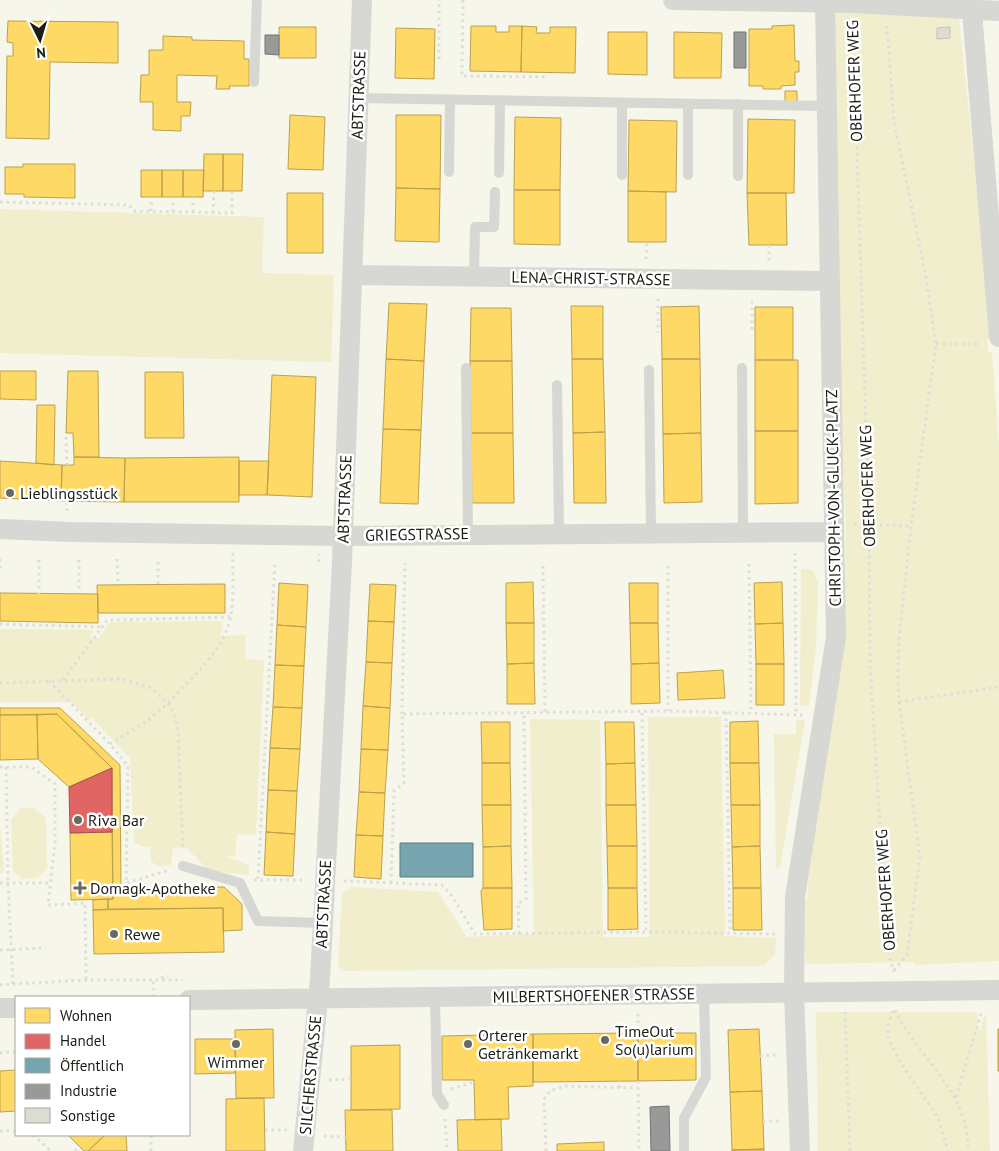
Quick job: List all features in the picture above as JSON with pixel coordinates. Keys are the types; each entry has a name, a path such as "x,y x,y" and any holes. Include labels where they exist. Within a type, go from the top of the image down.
{"street":[{"name":"ABTSTRASSE","path":"318,998 343,536 362,0"},
{"path":"673,0 825,1 971,5 999,10"},
{"name":"CHRISTOPH-VON-GLUCK-PLATZ","path":"800,1151 794,993 795,896 836,638 825,1"},
{"path":"971,5 993,184 994,340"},
{"name":"LENA-CHRIST-STRASSE","path":"352,275 830,281"},
{"name":"GRIEGSTRASSE","path":"0,529 343,536 468,533 743,534 833,532"},
{"name":"MILBERTSHOFENER STRASSE","path":"190,1000 999,990"},
{"name":"SILCHERSTRASSE","path":"303,1151 318,998"},
{"path":"0,1008 15,1008"}],"lane":[{"path":"254,82 257,0"},
{"path":"358,98 827,106"},
{"path":"449,172 450,100"},
{"path":"499,173 500,101"},
{"path":"622,103 622,175"},
{"path":"688,104 688,175"},
{"path":"738,104 738,176"},
{"path":"474,276 475,227 494,228 495,192"},
{"path":"466,368 468,533"},
{"path":"742,368 743,534"},
{"path":"649,370 651,534"},
{"path":"557,385 559,534"},
{"path":"183,866 240,883 258,922 322,923"},
{"path":"684,1151 684,1118 706,1076 704,994"},
{"path":"435,997 437,1094 444,1105"}],"path":[{"path":"439,0 439,59"},
{"path":"464,0 462,76 546,77"},
{"name":"OBERHOFER WEG","path":"852,3 869,525 870,664 888,953 894,970 907,955 920,857 899,702"},
{"path":"886,4 894,122 925,272 936,344 911,526 899,638 899,702 999,687"},
{"path":"214,191 214,213"},
{"path":"0,202 129,205 134,211 232,213 232,191"},
{"path":"151,211 152,197"},
{"path":"173,212 174,197"},
{"path":"193,197 193,212"},
{"path":"53,198 53,203"},
{"path":"658,304 658,333"},
{"path":"752,305 752,330"},
{"path":"936,344 994,340"},
{"path":"66,437 66,465"},
{"path":"67,503 67,512"},
{"path":"869,525 911,526"},
{"path":"110,744 147,721 168,703 214,654 225,636 230,618 234,535"},
{"path":"0,559 0,568"},
{"path":"117,559 118,584"},
{"path":"39,560 39,594"},
{"path":"79,560 79,593"},
{"path":"158,560 158,584"},
{"path":"258,879 275,561"},
{"path":"391,883 394,791 404,783 402,714 405,563"},
{"path":"749,564 751,712"},
{"path":"796,564 796,714"},
{"path":"543,566 545,712"},
{"path":"668,566 668,711"},
{"path":"192,613 192,618"},
{"path":"64,680 108,620 230,618"},
{"path":"0,624 102,626"},
{"path":"0,683 64,680 122,679 140,683 150,688 168,703 174,713 178,731 183,866 126,883 128,766 110,744 49,681"},
{"path":"402,714 642,713 668,711 751,712 824,717"},
{"path":"519,935 518,903 526,899 524,712"},
{"path":"726,712 730,933"},
{"path":"642,713 646,932"},
{"path":"0,766 31,767 55,784 55,844 52,883 47,907 85,904 86,980"},
{"path":"6,767 8,883 13,984"},
{"path":"240,883 258,879 442,885 452,896 475,934 519,935 646,932 794,934"},
{"path":"0,883 52,883"},
{"path":"0,950 46,948"},
{"path":"154,996 153,980 168,976"},
{"path":"956,1097 983,1007"},
{"path":"948,1151 938,1118 900,1062 888,1038 888,1025 894,1008 921,1051 938,1070 956,1097 965,1117 968,1151"},
{"path":"844,1009 850,1151"},
{"path":"0,1053 15,1052"},
{"path":"326,1080 351,1080"},
{"path":"565,1081 565,1086"},
{"path":"620,1081 620,1088"},
{"path":"638,1081 639,1151"},
{"path":"437,1094 474,1082"},
{"path":"546,1151 544,1099 550,1091 565,1086 638,1088"},
{"path":"444,1105 447,1151"},
{"path":"265,1130 288,1130"},
{"path":"0,1131 15,1131"},
{"path":"34,1136 51,1151"},
{"path":"151,1151 152,1136"},
{"path":"322,1136 346,1137"},
{"path":"75,1151 79,1146"}],"shaded area":[{"path":"957,0 993,339 987,339 988,352 992,352 999,447 999,961 914,965 914,962 805,964 803,900 807,900 808,878 844,644 846,531 827,106 831,6"},
{"path":"0,209 264,217 262,273 334,275 331,362 0,353"},
{"path":"801,569 812,570 818,581 816,648 809,706 800,706"},
{"path":"218,621 223,625 220,636 246,635 245,659 264,660 256,835 237,834 235,857 225,856 249,865 249,875 209,871 187,848 173,847 171,865 157,866 151,861 150,847 144,847 134,842 130,758 92,718 89,720 71,702 0,702 0,629 94,630 89,638 99,638 110,622"},
{"path":"648,717 721,717 725,936 776,938 775,955 763,966 345,971 338,966 342,894 351,887 438,892 467,937 534,934 530,719 600,720 603,937 650,937"},
{"path":"796,720 805,720 780,868 776,868 774,734 796,734"},
{"path":"21,808 34,808 46,818 47,869 37,878 22,879 13,871 11,819"},
{"path":"0,822 4,871 0,874"},
{"path":"816,1012 977,1012 979,1032 986,1013 990,1151 818,1151"}],"building: Wohnen":[{"path":"8,21 118,22 118,63 50,62 49,139 6,138 7,56 13,56 13,43 7,42"},
{"path":"794,25 795,61 799,61 799,72 795,72 795,85 781,86 781,89 763,89 763,86 749,86 749,29 772,29 772,26"},
{"path":"471,26 496,26 496,32 509,32 509,26 522,26 521,72 470,71"},
{"path":"522,26 537,27 536,33 550,33 550,27 576,27 575,73 521,72"},
{"path":"279,27 316,27 316,58 279,58"},
{"path":"396,28 435,29 434,79 395,78"},
{"path":"608,32 647,32 647,75 608,74"},
{"path":"674,32 722,33 721,78 674,78"},
{"path":"163,36 192,37 192,40 244,41 244,59 249,59 249,86 229,86 230,89 216,89 217,76 177,75 177,102 191,102 190,116 181,116 181,131 153,130 153,102 140,102 141,75 149,75 149,50 163,50"},
{"path":"785,91 797,91 797,102 785,102"},
{"path":"290,115 325,117 323,170 288,169"},
{"path":"396,115 441,115 440,189 396,188"},
{"path":"515,117 561,118 560,190 514,190"},
{"path":"748,119 795,120 794,193 747,193"},
{"path":"629,120 677,121 676,192 628,191"},
{"path":"204,154 223,154 223,191 203,191"},
{"path":"223,154 243,154 242,191 223,191"},
{"path":"23,164 75,164 75,198 24,197 24,194 5,194 5,167 23,167"},
{"path":"141,170 162,170 162,197 141,197"},
{"path":"162,170 183,170 183,197 162,197"},
{"path":"183,170 204,170 203,197 183,197"},
{"path":"396,188 440,189 439,242 395,241"},
{"path":"514,190 560,190 560,245 514,244"},
{"path":"628,191 666,192 666,242 628,242"},
{"path":"287,193 323,193 323,253 287,253"},
{"path":"747,193 786,193 787,245 749,245"},
{"path":"389,303 427,304 424,361 386,359"},
{"path":"571,306 603,306 603,359 572,359"},
{"path":"699,306 700,359 662,359 661,307"},
{"path":"755,307 793,307 793,360 755,360"},
{"path":"471,308 511,308 512,361 470,361"},
{"path":"386,359 424,361 421,430 383,429"},
{"path":"572,359 603,359 605,432 573,433"},
{"path":"662,359 700,359 701,433 663,434"},
{"path":"755,360 798,360 798,431 755,431"},
{"path":"470,361 512,361 513,433 471,433"},
{"path":"0,371 36,371 36,400 0,399"},
{"path":"68,371 98,371 99,457 74,457 73,433 66,433"},
{"path":"145,372 183,372 184,438 145,438"},
{"path":"272,375 316,377 312,497 267,495"},
{"path":"37,405 55,405 54,465 36,463"},
{"path":"383,429 421,430 418,504 380,503"},
{"path":"755,431 798,431 798,503 755,504"},
{"path":"605,432 606,503 574,503 573,433"},
{"path":"471,433 513,433 514,503 472,503"},
{"path":"701,433 702,502 664,503 663,434"},
{"path":"74,457 125,458 124,502 61,501 62,465 74,465"},
{"path":"239,457 239,502 124,502 125,458"},
{"path":"0,461 62,465 61,501 0,498"},
{"path":"239,461 269,461 267,495 239,495"},
{"path":"533,582 534,623 506,623 506,583"},
{"path":"782,582 783,623 755,624 754,583"},
{"path":"279,583 308,585 306,627 277,625"},
{"path":"629,583 658,583 658,623 630,623"},
{"path":"225,584 225,613 98,613 97,585"},
{"path":"370,584 396,585 394,622 368,621"},
{"path":"0,593 98,594 98,623 0,621"},
{"path":"368,621 394,622 392,663 366,662"},
{"path":"506,623 534,623 534,663 507,664"},
{"path":"630,623 658,623 659,663 631,664"},
{"path":"783,623 784,664 756,664 755,624"},
{"path":"277,625 306,627 304,666 275,665"},
{"path":"366,662 392,663 390,708 363,706"},
{"path":"534,663 535,704 507,704 507,664"},
{"path":"659,663 660,703 631,704 631,664"},
{"path":"756,664 784,664 784,705 756,705"},
{"path":"275,665 304,666 302,708 273,707"},
{"path":"723,670 725,698 678,700 677,673"},
{"path":"363,706 390,708 388,750 361,749"},
{"path":"273,707 302,708 300,749 270,748"},
{"path":"0,708 60,708 120,765 121,888 224,887 242,904 242,930 223,931 223,908 108,909 108,899 113,899 112,768 57,714 0,715"},
{"path":"57,714 112,768 69,787 38,759 37,715"},
{"path":"0,715 37,715 38,759 0,760"},
{"path":"758,721 759,763 730,763 730,722"},
{"path":"481,722 510,722 510,763 482,763"},
{"path":"605,722 634,722 635,763 606,764"},
{"path":"270,748 300,749 297,791 268,790"},
{"path":"361,749 388,750 385,793 359,792"},
{"path":"482,763 510,763 511,805 482,805"},
{"path":"635,763 636,805 606,805 606,764"},
{"path":"730,763 759,763 760,805 731,805"},
{"path":"268,790 297,791 295,834 266,832"},
{"path":"359,792 385,793 383,836 356,835"},
{"path":"482,805 511,805 511,846 483,847"},
{"path":"606,805 636,805 637,846 607,846"},
{"path":"731,805 760,805 760,846 732,847"},
{"path":"112,832 113,899 71,900 70,833"},
{"path":"266,832 295,834 293,876 264,875"},
{"path":"356,835 383,836 381,879 354,877"},
{"path":"511,846 512,888 483,888 483,847"},
{"path":"607,846 637,846 637,888 608,888"},
{"path":"760,846 761,888 733,888 732,847"},
{"path":"483,888 512,888 512,929 484,930 481,891"},
{"path":"608,888 637,888 638,929 608,930"},
{"path":"733,888 761,888 762,930 733,930"},
{"path":"108,899 108,909 93,910 93,900"},
{"path":"223,908 224,952 94,954 93,910"},
{"path":"273,1029 274,1098 236,1098 235,1030"},
{"path":"759,1029 762,1091 730,1092 728,1030"},
{"path":"999,1029 999,1071 998,1071"},
{"path":"638,1033 696,1033 696,1080 638,1081"},
{"path":"638,1033 638,1081 533,1082 533,1034"},
{"path":"533,1034 533,1086 508,1087 509,1119 475,1120 474,1080 442,1080 442,1036"},
{"path":"195,1039 235,1039 235,1073 195,1074"},
{"path":"400,1045 400,1109 351,1110 351,1046"},
{"path":"15,1070 15,1111 0,1112 0,1071"},
{"path":"762,1091 764,1149 732,1150 730,1092"},
{"path":"264,1098 265,1151 226,1151 226,1099"},
{"path":"345,1110 392,1110 393,1151 346,1151"},
{"path":"501,1119 502,1151 458,1151 457,1120"},
{"path":"69,1136 104,1136 88,1151 84,1151"},
{"path":"104,1136 126,1136 127,1151 88,1151"},
{"path":"604,1142 604,1151 557,1151 557,1144"},
{"path":"764,1149 764,1151 732,1151 732,1150"}],"building: Handel":[{"path":"112,768 112,832 70,833 69,787"}],"building: Öffentlich":[{"path":"400,843 473,843 473,877 400,877"}],"building: Industrie":[{"path":"734,32 746,32 746,68 734,68"},
{"path":"265,35 279,35 279,55 265,54"},
{"path":"669,1106 670,1151 651,1151 650,1107"}],"building: Sonstige":[{"path":"950,27 950,38 937,39 937,28"}],"place":[{"name":"Lieblingsstück","path":"10,493"},
{"name":"Riva Bar","path":"78,820"},
{"name":"Domagk-Apotheke","path":"80,888"},
{"name":"Rewe","path":"114,934"},
{"name":"TimeOut So(u)larium","path":"605,1040"},
{"name":"Wimmer","path":"236,1044"},
{"name":"Orterer Getränkemarkt","path":"468,1044"}]}
